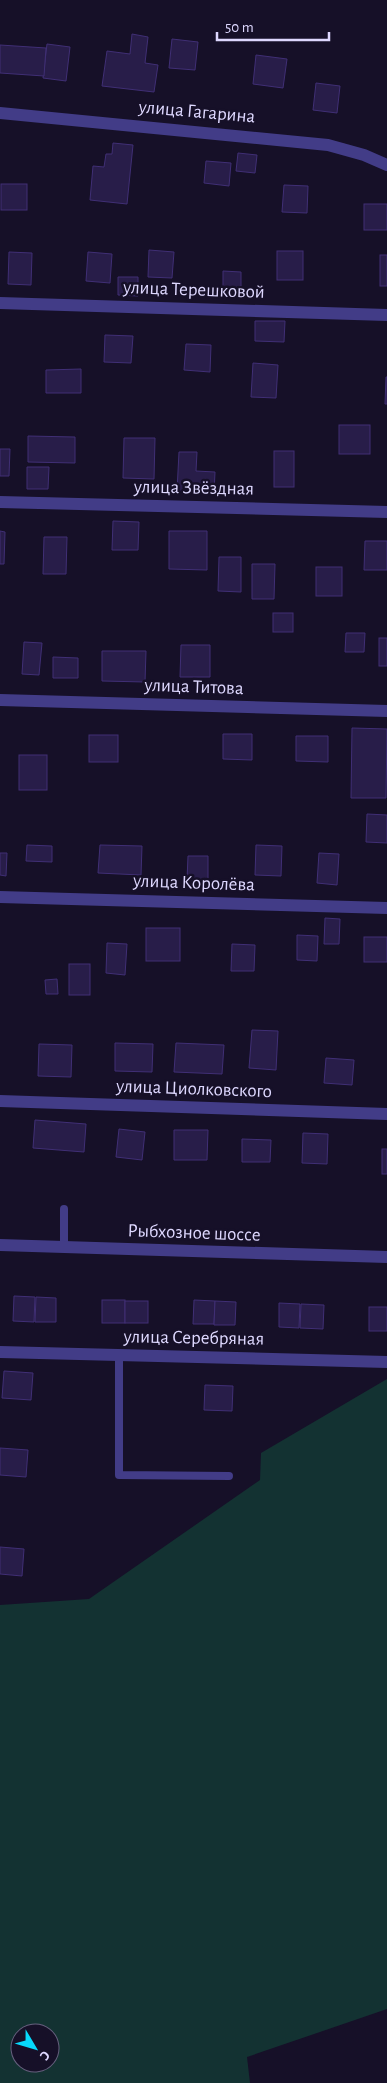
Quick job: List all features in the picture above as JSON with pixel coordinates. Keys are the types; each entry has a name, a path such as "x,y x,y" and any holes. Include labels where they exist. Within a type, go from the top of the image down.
{"street":[{"name":"улица Гагарина","path":"0,113 328,145 364,155 387,165"},
{"name":"улица Терешковой","path":"0,303 387,315"},
{"name":"улица Звёздная","path":"0,502 387,512"},
{"name":"улица Титова","path":"0,700 387,711"},
{"name":"улица Королёва","path":"0,897 387,908"},
{"name":"улица Циолковского","path":"0,1101 387,1114"},
{"name":"Рыбхозное шоссе","path":"0,1245 387,1257"},
{"name":"улица Серебряная","path":"0,1352 387,1362"}],"lane":[{"path":"64,1208 64,1247"},
{"path":"119,1355 119,1475 230,1476"}],"green space":[{"path":"387,1379 387,2009 247,2057 250,2083 0,2083 0,1605 89,1599 260,1480 261,1453"}],"building":[{"path":"132,34 148,37 145,63 158,65 154,92 102,86 107,51 130,54"},
{"path":"172,39 198,42 195,70 169,68"},
{"path":"47,44 70,47 66,81 43,78"},
{"path":"0,45 46,48 44,76 0,73"},
{"path":"256,55 287,59 283,88 253,84"},
{"path":"316,83 340,86 337,113 313,110"},
{"path":"113,143 133,145 127,204 90,200 93,166 104,167 106,154 112,154"},
{"path":"238,153 257,155 255,173 236,171"},
{"path":"206,161 231,163 229,186 204,183"},
{"path":"1,184 27,184 27,210 1,210"},
{"path":"284,185 308,186 307,213 282,212"},
{"path":"364,204 387,204 387,230 364,230"},
{"path":"149,250 174,252 172,278 148,277"},
{"path":"277,251 303,251 303,280 277,280"},
{"path":"9,252 32,253 31,285 8,284"},
{"path":"88,252 112,254 110,283 86,281"},
{"path":"380,255 387,255 387,286 380,286"},
{"path":"223,271 241,272 241,294 223,293"},
{"path":"118,277 138,277 138,296 118,295"},
{"path":"255,321 285,321 284,342 255,341"},
{"path":"105,335 133,336 131,363 104,362"},
{"path":"186,344 211,345 210,372 184,370"},
{"path":"253,363 278,365 276,398 251,397"},
{"path":"81,369 81,393 46,393 46,370"},
{"path":"386,377 387,404 385,404"},
{"path":"339,425 370,425 370,454 339,454"},
{"path":"28,436 75,437 75,463 28,462"},
{"path":"124,438 155,438 154,479 123,478"},
{"path":"0,449 10,449 9,476 0,476"},
{"path":"274,451 294,451 294,487 274,487"},
{"path":"179,452 197,452 196,471 215,472 214,493 177,491"},
{"path":"27,467 49,467 48,489 27,489"},
{"path":"113,521 139,522 138,550 112,550"},
{"path":"0,531 5,532 4,564 0,564"},
{"path":"169,531 207,531 207,570 169,569"},
{"path":"44,537 67,537 66,574 43,574"},
{"path":"365,541 387,541 387,570 364,570"},
{"path":"219,557 241,557 241,592 218,591"},
{"path":"252,564 275,564 274,599 252,599"},
{"path":"316,567 342,567 342,596 316,596"},
{"path":"273,613 293,613 293,632 273,632"},
{"path":"346,633 365,633 364,652 345,652"},
{"path":"379,638 387,638 387,666 379,666"},
{"path":"24,642 42,643 39,675 22,674"},
{"path":"181,645 210,645 210,677 180,677"},
{"path":"102,651 146,651 145,682 102,681"},
{"path":"53,657 78,658 78,678 53,678"},
{"path":"352,728 387,729 386,798 351,798"},
{"path":"223,734 252,734 252,760 223,759"},
{"path":"89,735 118,735 118,762 89,762"},
{"path":"296,736 328,736 328,762 296,761"},
{"path":"19,755 47,755 47,790 19,790"},
{"path":"367,814 387,815 387,843 366,842"},
{"path":"27,845 52,846 52,862 26,861"},
{"path":"100,845 142,846 141,875 98,873"},
{"path":"256,845 282,846 281,876 255,875"},
{"path":"0,853 7,853 6,876 0,875"},
{"path":"319,853 339,854 337,885 317,883"},
{"path":"188,856 208,856 208,881 187,880"},
{"path":"325,918 340,919 339,944 324,944"},
{"path":"146,928 180,928 180,961 146,961"},
{"path":"297,935 318,936 317,961 297,960"},
{"path":"364,937 387,937 387,962 364,962"},
{"path":"107,943 127,944 125,975 106,973"},
{"path":"232,944 255,945 254,971 231,971"},
{"path":"69,964 90,964 90,995 69,995"},
{"path":"57,979 58,994 46,994 45,980"},
{"path":"252,1030 278,1031 276,1070 249,1068"},
{"path":"115,1043 153,1044 152,1072 115,1071"},
{"path":"176,1043 224,1045 222,1074 174,1072"},
{"path":"39,1044 72,1045 71,1077 38,1076"},
{"path":"326,1058 354,1060 352,1085 324,1083"},
{"path":"35,1120 86,1124 84,1152 33,1148"},
{"path":"119,1129 145,1132 142,1160 116,1157"},
{"path":"174,1130 208,1130 207,1160 174,1160"},
{"path":"303,1133 328,1134 327,1164 302,1163"},
{"path":"242,1139 271,1140 270,1162 242,1162"},
{"path":"382,1149 387,1149 387,1174 382,1174"},
{"path":"14,1296 35,1297 34,1322 13,1321"},
{"path":"36,1297 56,1298 56,1322 35,1322"},
{"path":"102,1300 125,1300 125,1323 102,1323"},
{"path":"194,1300 215,1301 214,1324 193,1324"},
{"path":"125,1301 148,1301 148,1323 125,1323"},
{"path":"215,1301 236,1302 235,1325 214,1325"},
{"path":"279,1303 300,1304 299,1328 279,1327"},
{"path":"301,1304 324,1305 323,1329 300,1328"},
{"path":"369,1307 387,1307 387,1331 369,1331"},
{"path":"4,1371 33,1373 31,1400 2,1398"},
{"path":"205,1385 233,1386 232,1411 204,1410"},
{"path":"0,1448 28,1450 26,1477 0,1475"},
{"path":"0,1547 24,1549 22,1576 0,1574"}]}
